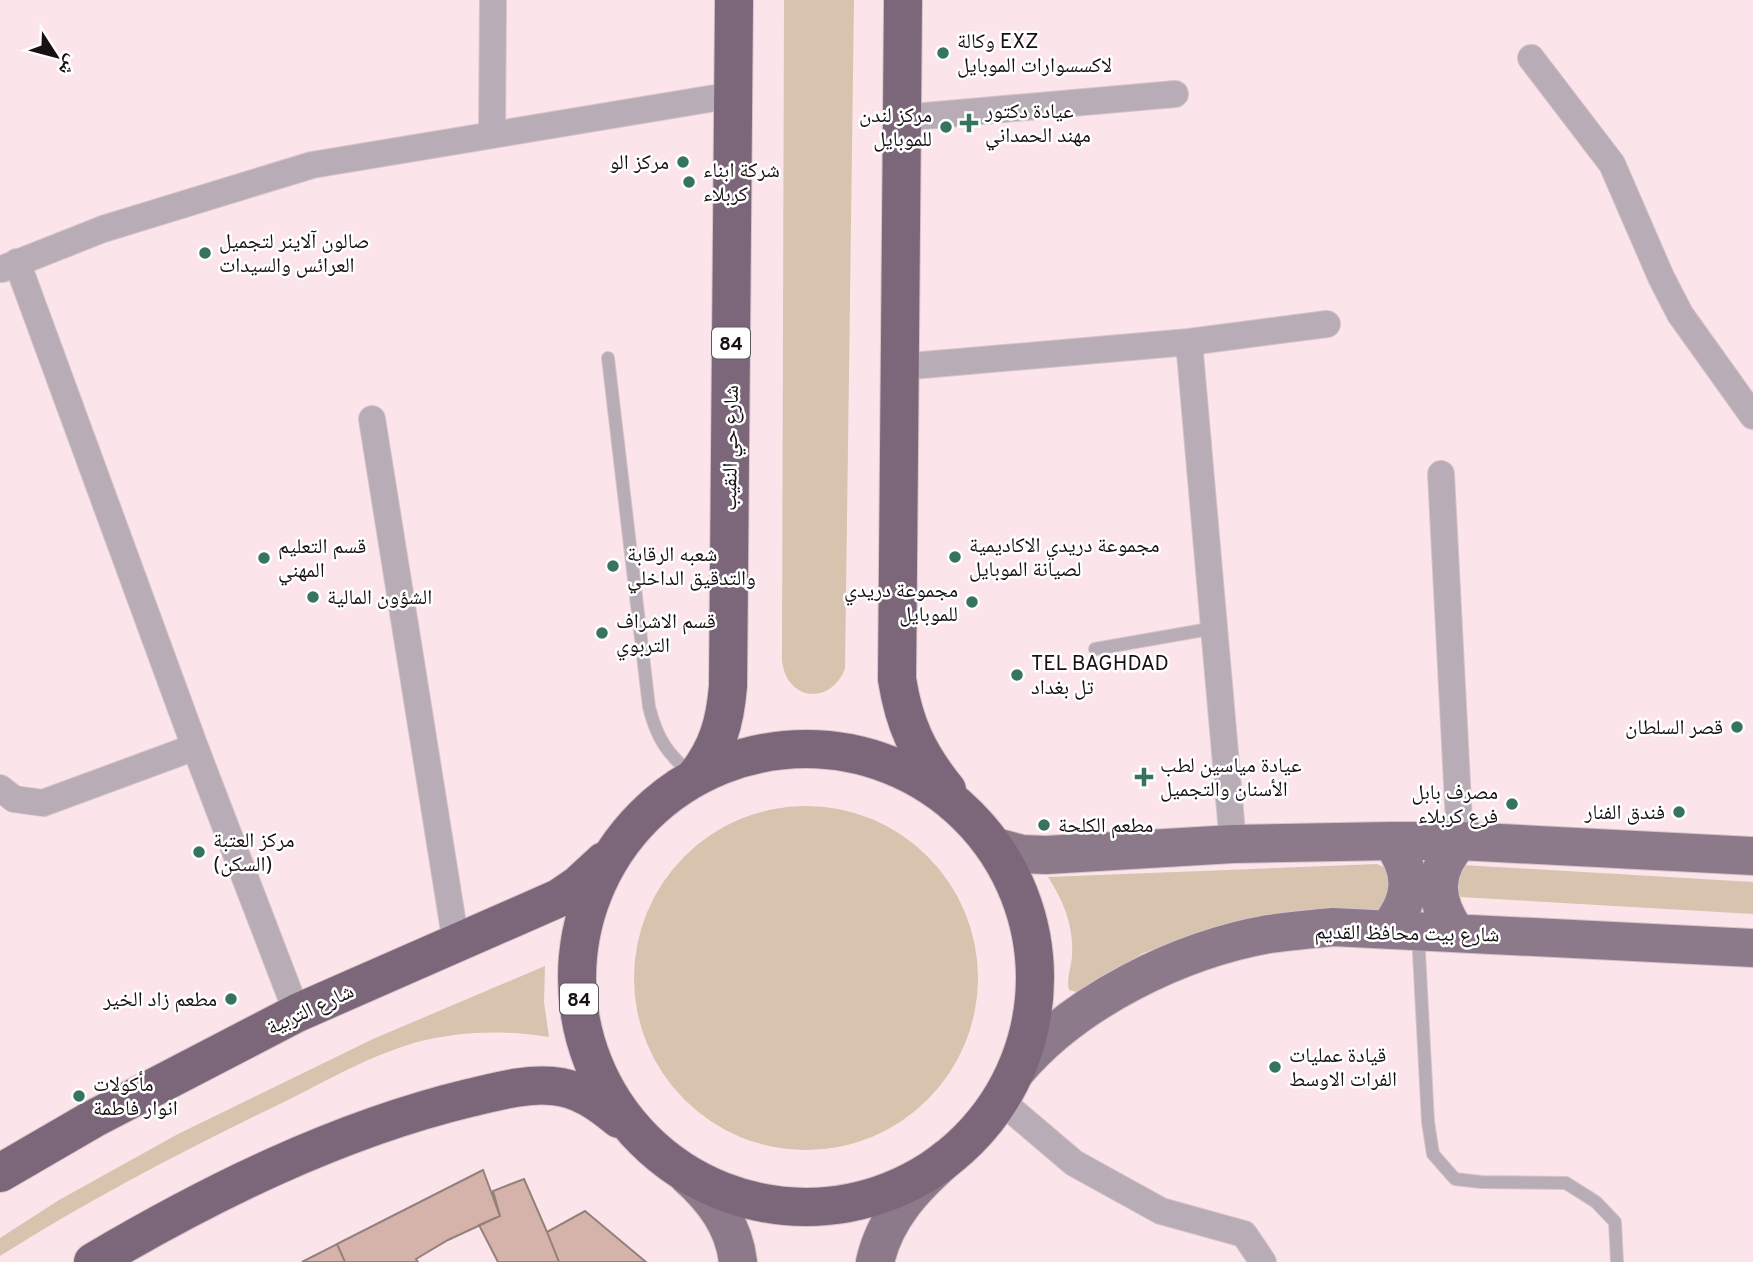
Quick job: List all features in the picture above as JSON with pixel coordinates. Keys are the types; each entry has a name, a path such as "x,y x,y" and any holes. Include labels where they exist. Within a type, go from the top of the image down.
{"highway":[{"name":"شارع حي النقيب","path":"695,777 716,747 728,686 734,0"},
{"name":"84","path":"93,1262 139,1235 268,1171 357,1133 430,1108 481,1095 552,1085 571,1089 592,1099 687,1175 751,1201 819,1208 886,1193 946,1160 976,1132 1008,1085 1028,1034 1035,995 1034,956 1028,918 1015,881 996,847 927,763 911,737 897,678 903,0"},
{"name":"84","path":"635,1132 601,1082 581,1023 577,962 590,901 618,847 653,808 695,777 749,755 806,748 863,755 917,776 964,810"},
{"name":"شارع التربية","path":"0,1172 104,1113 297,1013 559,898 594,871 618,847"}],"main road":[{"path":"1391,841 1401,854 1406,869 1408,886 1398,916 1403,930"},
{"path":"1456,932 1443,910 1439,885 1445,861 1460,841"},
{"path":"996,847 1046,855 1233,844 1460,841 1753,856"},
{"name":"شارع بيت محافظ القديم","path":"1008,1085 1035,1048 1117,989 1192,955 1268,935 1333,927 1753,948"},
{"path":"875,1262 883,1238 899,1207 920,1182 946,1160"},
{"path":"687,1175 711,1198 720,1211 734,1240 738,1262"}],"street":[{"path":"492,135 493,0"},
{"path":"1531,58 1612,164 1680,314 1753,416"},
{"path":"902,118 1175,94"},
{"path":"297,1013 8,266 103,229 312,165 733,95"},
{"path":"900,367 1189,342 1327,324"},
{"path":"1189,342 1233,844"},
{"path":"372,419 456,943"},
{"path":"1441,474 1460,841"},
{"path":"0,788 14,799 43,803 195,747"},
{"path":"1008,1085 1074,1163 1161,1211 1244,1234 1263,1262"}],"lane":[{"path":"608,358 649,707 655,730 665,748 695,777"},
{"path":"1095,649 1216,628"},
{"path":"1403,930 1433,1154 1455,1179 1566,1183 1596,1202 1615,1222 1617,1262"}],"shaded area":[{"path":"784,0 854,0 845,669 829,689 809,694 791,684 785,674 782,660"},
{"path":"806,806 840,809 872,819 902,835 928,856 949,882 965,912 975,944 978,978 975,1012 965,1044 949,1074 928,1100 902,1121 872,1137 840,1147 806,1150 772,1147 740,1137 710,1121 684,1100 663,1074 647,1044 637,1012 634,978 637,944 647,912 663,882 684,856 710,835 740,819 772,809"},
{"path":"1377,864 1388,869 1397,880 1380,910 1184,939 1143,953 1080,993 1069,990 1072,957 1070,925 1048,877"},
{"path":"1462,865 1753,882 1753,914 1461,897 1456,895 1447,877"},
{"path":"545,966 544,1002 549,1037 516,1033 466,1034 417,1042 383,1054 141,1174 0,1256 0,1238 59,1200 178,1134 373,1039"}],"building":[{"path":"483,1170 500,1216 448,1240 416,1259 418,1262 345,1262 337,1244"},
{"path":"524,1179 559,1262 498,1262 479,1225 500,1216 493,1191"},
{"path":"585,1211 646,1262 559,1262 547,1232"},
{"path":"337,1244 345,1262 302,1262"}],"place":[{"name":"وكالة EXZ لاكسسوارات الموبايل","path":"943,53"},
{"name":"عيادة دكتور مهند الحمداني","path":"969,123"},
{"name":"مركز لندن للموبايل","path":"946,127"},
{"name":"مركز الو","path":"683,162"},
{"name":"شركة ابناء كربلاء","path":"689,182"},
{"name":"صالون آلاينر لتجميل العرائس والسيدات","path":"205,253"},
{"name":"مجموعة دريدي الاكاديمية لصيانة الموبايل","path":"955,557"},
{"name":"قسم التعليم المهني","path":"264,558"},
{"name":"شعبه الرقابة والتدقيق الداخلي","path":"613,566"},
{"name":"الشؤون المالية","path":"313,597"},
{"name":"مجموعة دريدي للموبايل","path":"972,602"},
{"name":"قسم الاشراف التربوي","path":"602,633"},
{"name":"TEL BAGHDAD تل بغداد","path":"1017,675"},
{"name":"قصر السلطان","path":"1737,727"},
{"name":"عيادة مياسين لطب الأسنان والتجميل","path":"1144,777"},
{"name":"مصرف بابل فرع كربلاء","path":"1512,804"},
{"name":"فندق الفنار","path":"1679,812"},
{"name":"مطعم الكلحة","path":"1044,825"},
{"name":"مركز العتبة (السكن)","path":"199,852"},
{"name":"مطعم زاد الخير","path":"231,999"},
{"name":"قيادة عمليات الفرات الاوسط","path":"1275,1067"},
{"name":"مأكولات انوار فاطمة","path":"79,1096"}]}
